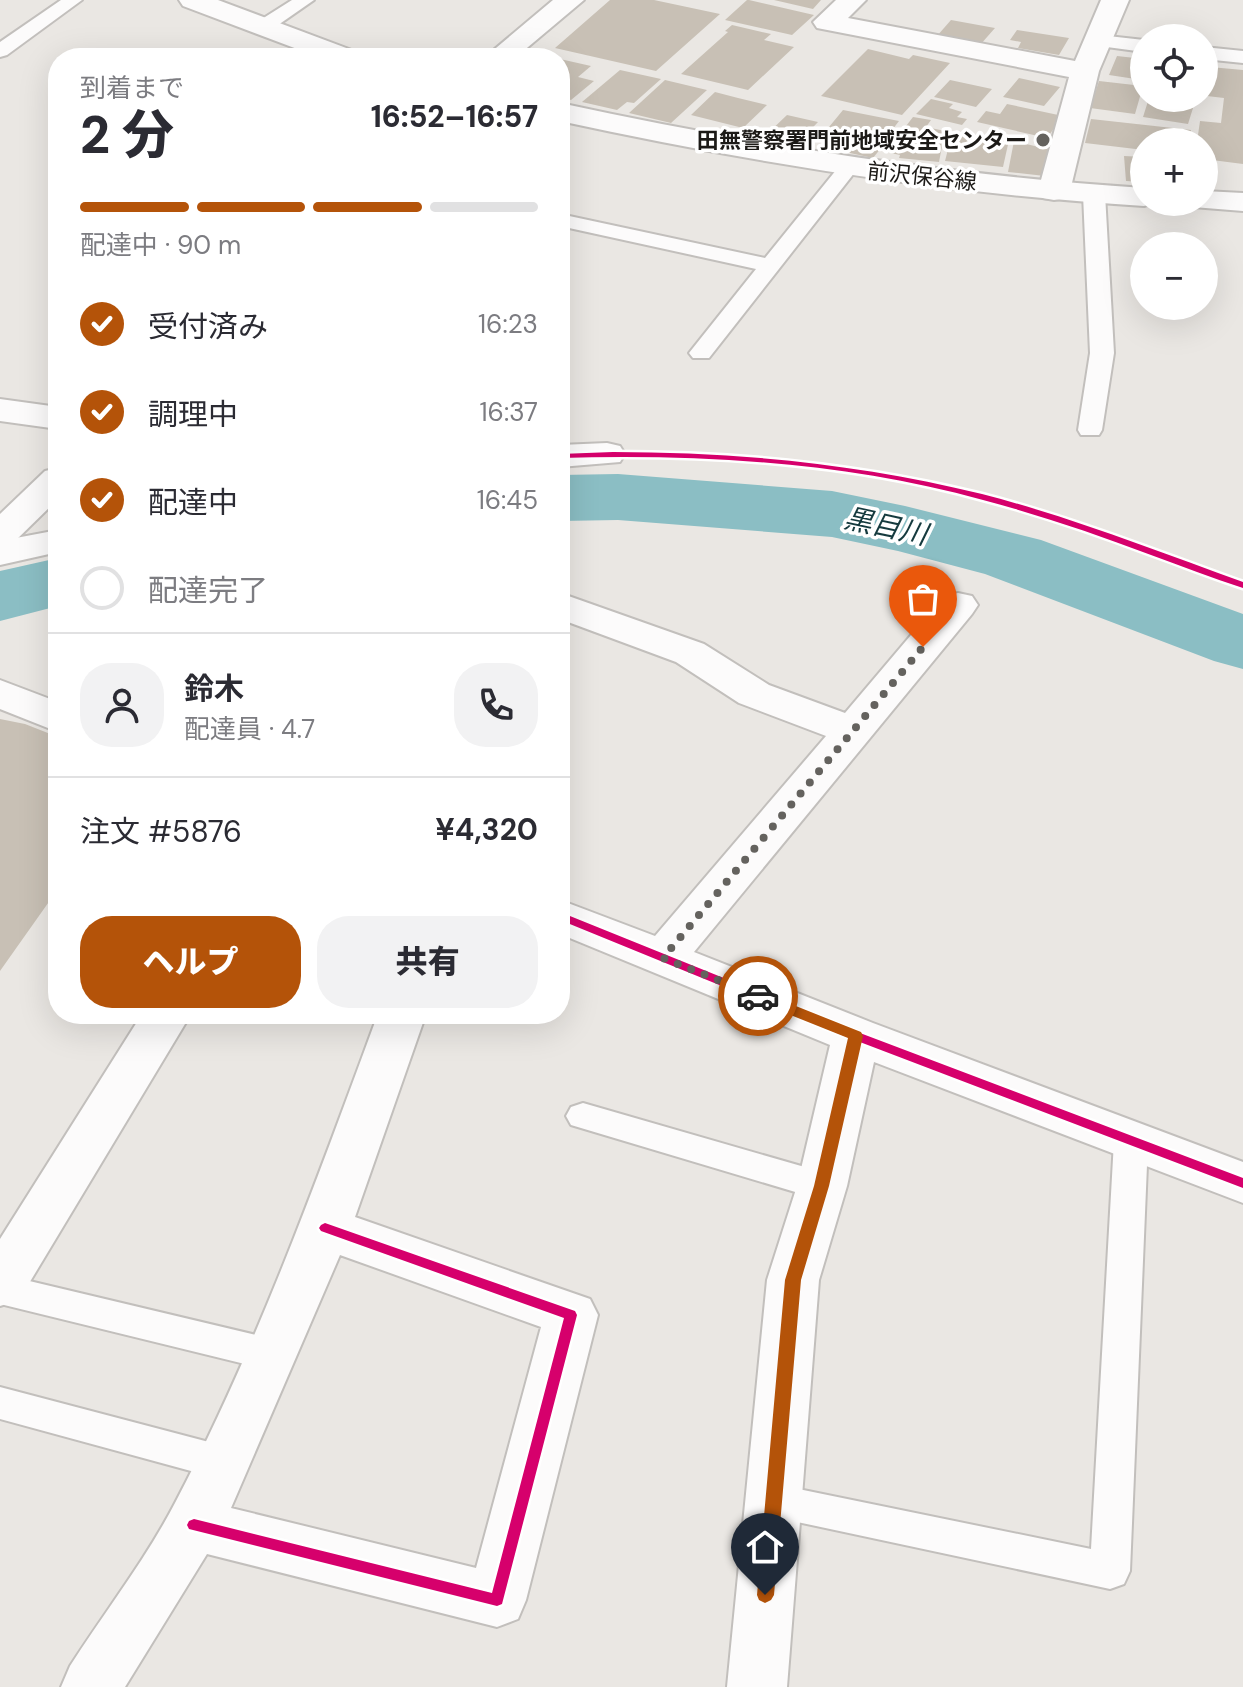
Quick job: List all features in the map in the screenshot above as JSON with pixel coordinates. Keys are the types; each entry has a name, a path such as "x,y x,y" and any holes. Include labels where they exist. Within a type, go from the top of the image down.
{"street":[{"path":"193,0 318,48"},
{"path":"510,48 570,0"},
{"path":"852,0 827,22 1085,71"},
{"path":"1054,191 1085,71 1115,0"},
{"name":"前沢保谷線","path":"570,114 739,150 848,168 1054,191 1130,196"},
{"path":"1218,201 1243,202"},
{"path":"0,410 48,417"},
{"path":"570,456 607,454"},
{"path":"0,535 48,489"},
{"path":"0,553 48,543"},
{"path":"663,958 958,605"},
{"path":"570,609 690,653 754,694 854,731"},
{"path":"0,693 48,714"},
{"path":"570,920 856,1036 1243,1183"},
{"path":"0,1286 161,1024"},
{"path":"91,1687 194,1525 224,1463 325,1228 398,1024"},
{"path":"757,1687 793,1280 822,1186 856,1036"},
{"path":"194,1525 497,1600 571,1315 325,1228"}],"lane":[{"path":"0,51 73,0"},
{"path":"261,28 305,0"},
{"path":"1099,41 1130,44"},
{"path":"1218,54 1243,57"},
{"path":"701,353 848,168"},
{"path":"1090,430 1102,353 1094,194"},
{"path":"570,222 771,266"},
{"path":"583,1116 822,1186"},
{"path":"774,1502 1110,1571 1131,1141"},
{"path":"0,1286 269,1354"},
{"path":"0,1403 224,1463"}],"building":[{"path":"610,0 654,0 720,14 656,71 570,51 570,48 555,48"},
{"path":"747,0 814,15 792,35 725,20"},
{"path":"774,0 821,0 813,9"},
{"path":"951,20 995,28 980,45 937,36"},
{"path":"732,25 771,34 764,40 794,47 748,90 681,74 728,32 725,31"},
{"path":"1017,30 1069,38 1059,55 1018,48 1021,42 1010,40"},
{"path":"868,49 909,59 913,55 950,63 902,115 821,96"},
{"path":"1117,56 1130,57 1130,78 1109,75"},
{"path":"570,61 591,66 578,77 594,81 571,100"},
{"path":"1218,68 1243,70 1243,164 1218,161 1218,128 1199,128 1200,121 1221,123 1224,98 1218,97"},
{"path":"620,70 661,79 634,103 627,102 617,110 582,102"},
{"path":"1019,78 1060,87 1044,106 1003,97"},
{"path":"665,80 707,90 671,123 629,113"},
{"path":"950,80 992,89 976,107 934,97"},
{"path":"1099,81 1130,85 1130,112 1135,114 1090,108"},
{"path":"715,92 767,105 743,128 691,115"},
{"path":"931,99 953,104 949,108 962,112 957,117 967,119 962,125 916,114"},
{"path":"1007,104 1063,116 1047,138 977,122 986,111 1000,114"},
{"path":"843,110 899,121 886,138 829,127"},
{"path":"1145,112 1192,112 1188,124 1143,117"},
{"path":"787,115 818,122 797,144 765,136"},
{"path":"913,117 931,120 926,127 945,131 939,162 899,158 900,155 886,152"},
{"path":"1091,119 1173,128 1130,128 1130,148 1085,143"},
{"path":"833,133 885,143 873,158 822,147"},
{"path":"952,134 1009,140 1003,167 945,161"},
{"path":"1014,141 1051,150 1045,176 1008,172"},
{"path":"1124,156 1130,156 1130,181 1126,181"},
{"path":"0,719 48,733 48,903 0,971"}],"waterway":[{"name":"黒目川","path":"570,498 618,497 832,514 905,529 1013,557 1243,643"},
{"name":"黒目川","path":"0,596 48,584"}],"cycle path":[{"path":"570,456 720,456 879,474 1016,506 1243,585"},
{"path":"570,920 856,1036 1243,1183"},
{"path":"194,1525 497,1600 571,1315 325,1228"}],"way so far":[{"path":"758,996 663,958 923,647"}],"place":[{"name":"田無警察署門前地域安全センター","path":"1043,140"}],"route":[{"path":"758,996 856,1036 822,1186 793,1280 765,1595"}]}
